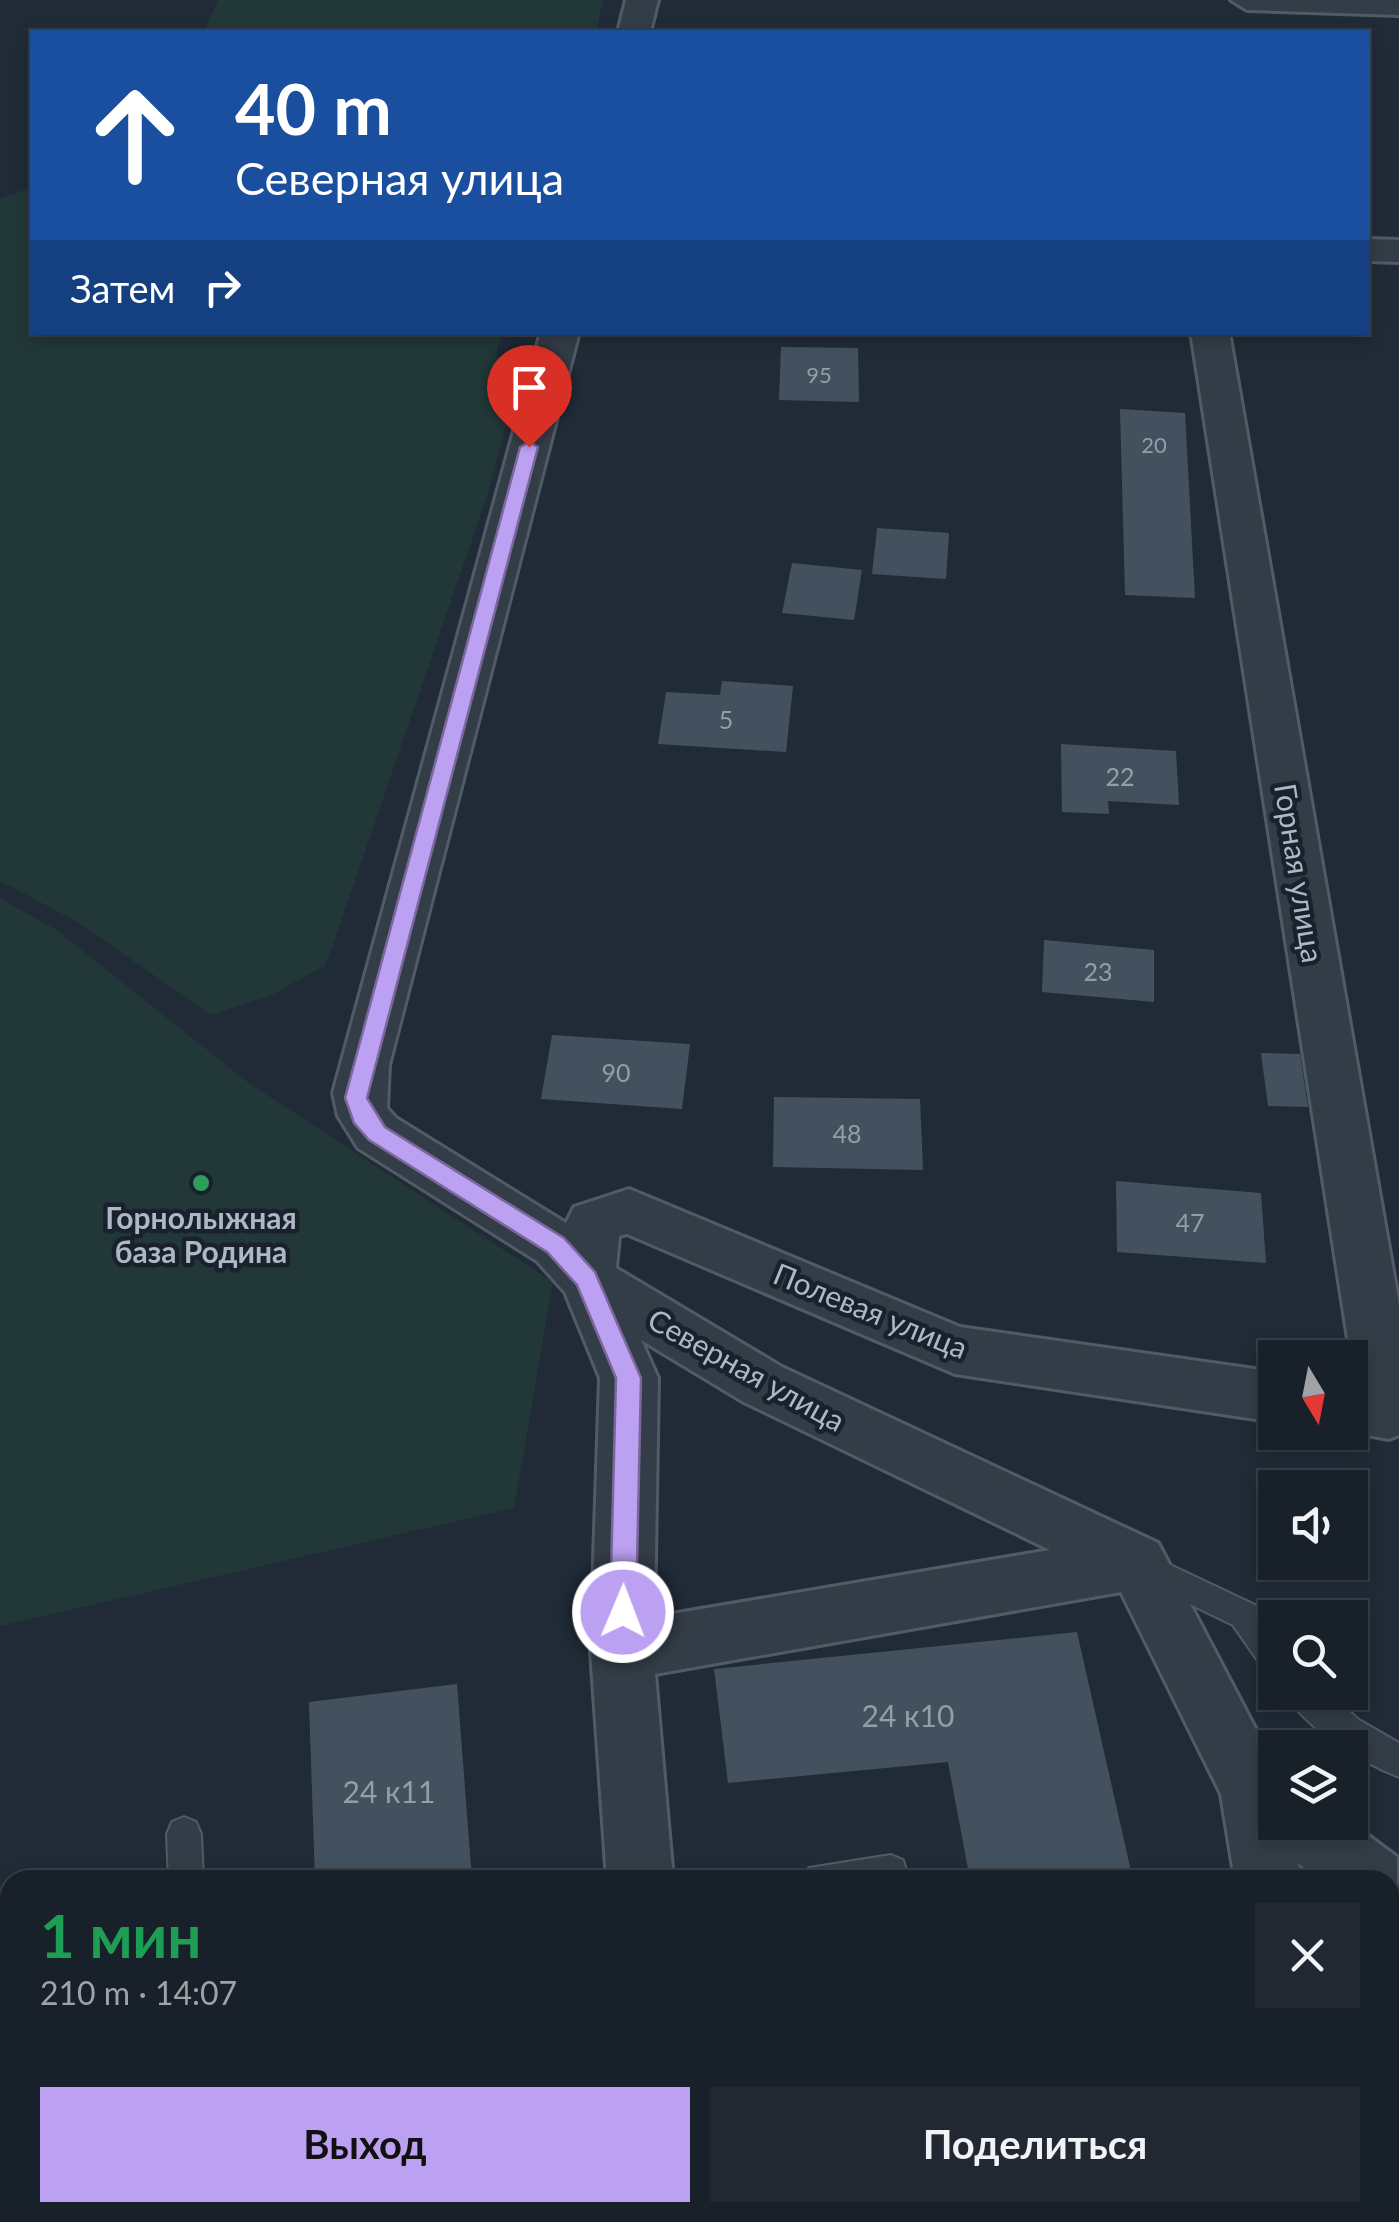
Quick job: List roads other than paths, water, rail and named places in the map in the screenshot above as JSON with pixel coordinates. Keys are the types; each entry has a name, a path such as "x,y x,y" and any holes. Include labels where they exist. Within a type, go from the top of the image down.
{"street":[{"path":"634,30 642,0"},
{"path":"1248,0 1399,5"},
{"path":"1370,250 1399,251"},
{"name":"Северная улица","path":"559,335 356,1098 362,1117 377,1133 556,1245 586,1279 762,1384 1137,1562"},
{"name":"Горная улица","path":"1210,335 1370,1411"},
{"name":"Полевая улица","path":"586,1279 593,1223 628,1211 955,1350 1258,1395"},
{"path":"586,1279 628,1378 622,1651 639,1870"},
{"path":"622,1651 1137,1562 1258,1776"},
{"path":"1269,1870 1272,1840"},
{"path":"1320,1840 1361,1870"}],"lane":[{"path":"1137,1562 1244,1615 1258,1634"},
{"path":"1323,1710 1348,1731 1399,1761"},
{"path":"184,1834 186,1870"}],"place":[{"name":"Горнолыжная база Родина","path":"201,1183"}]}
